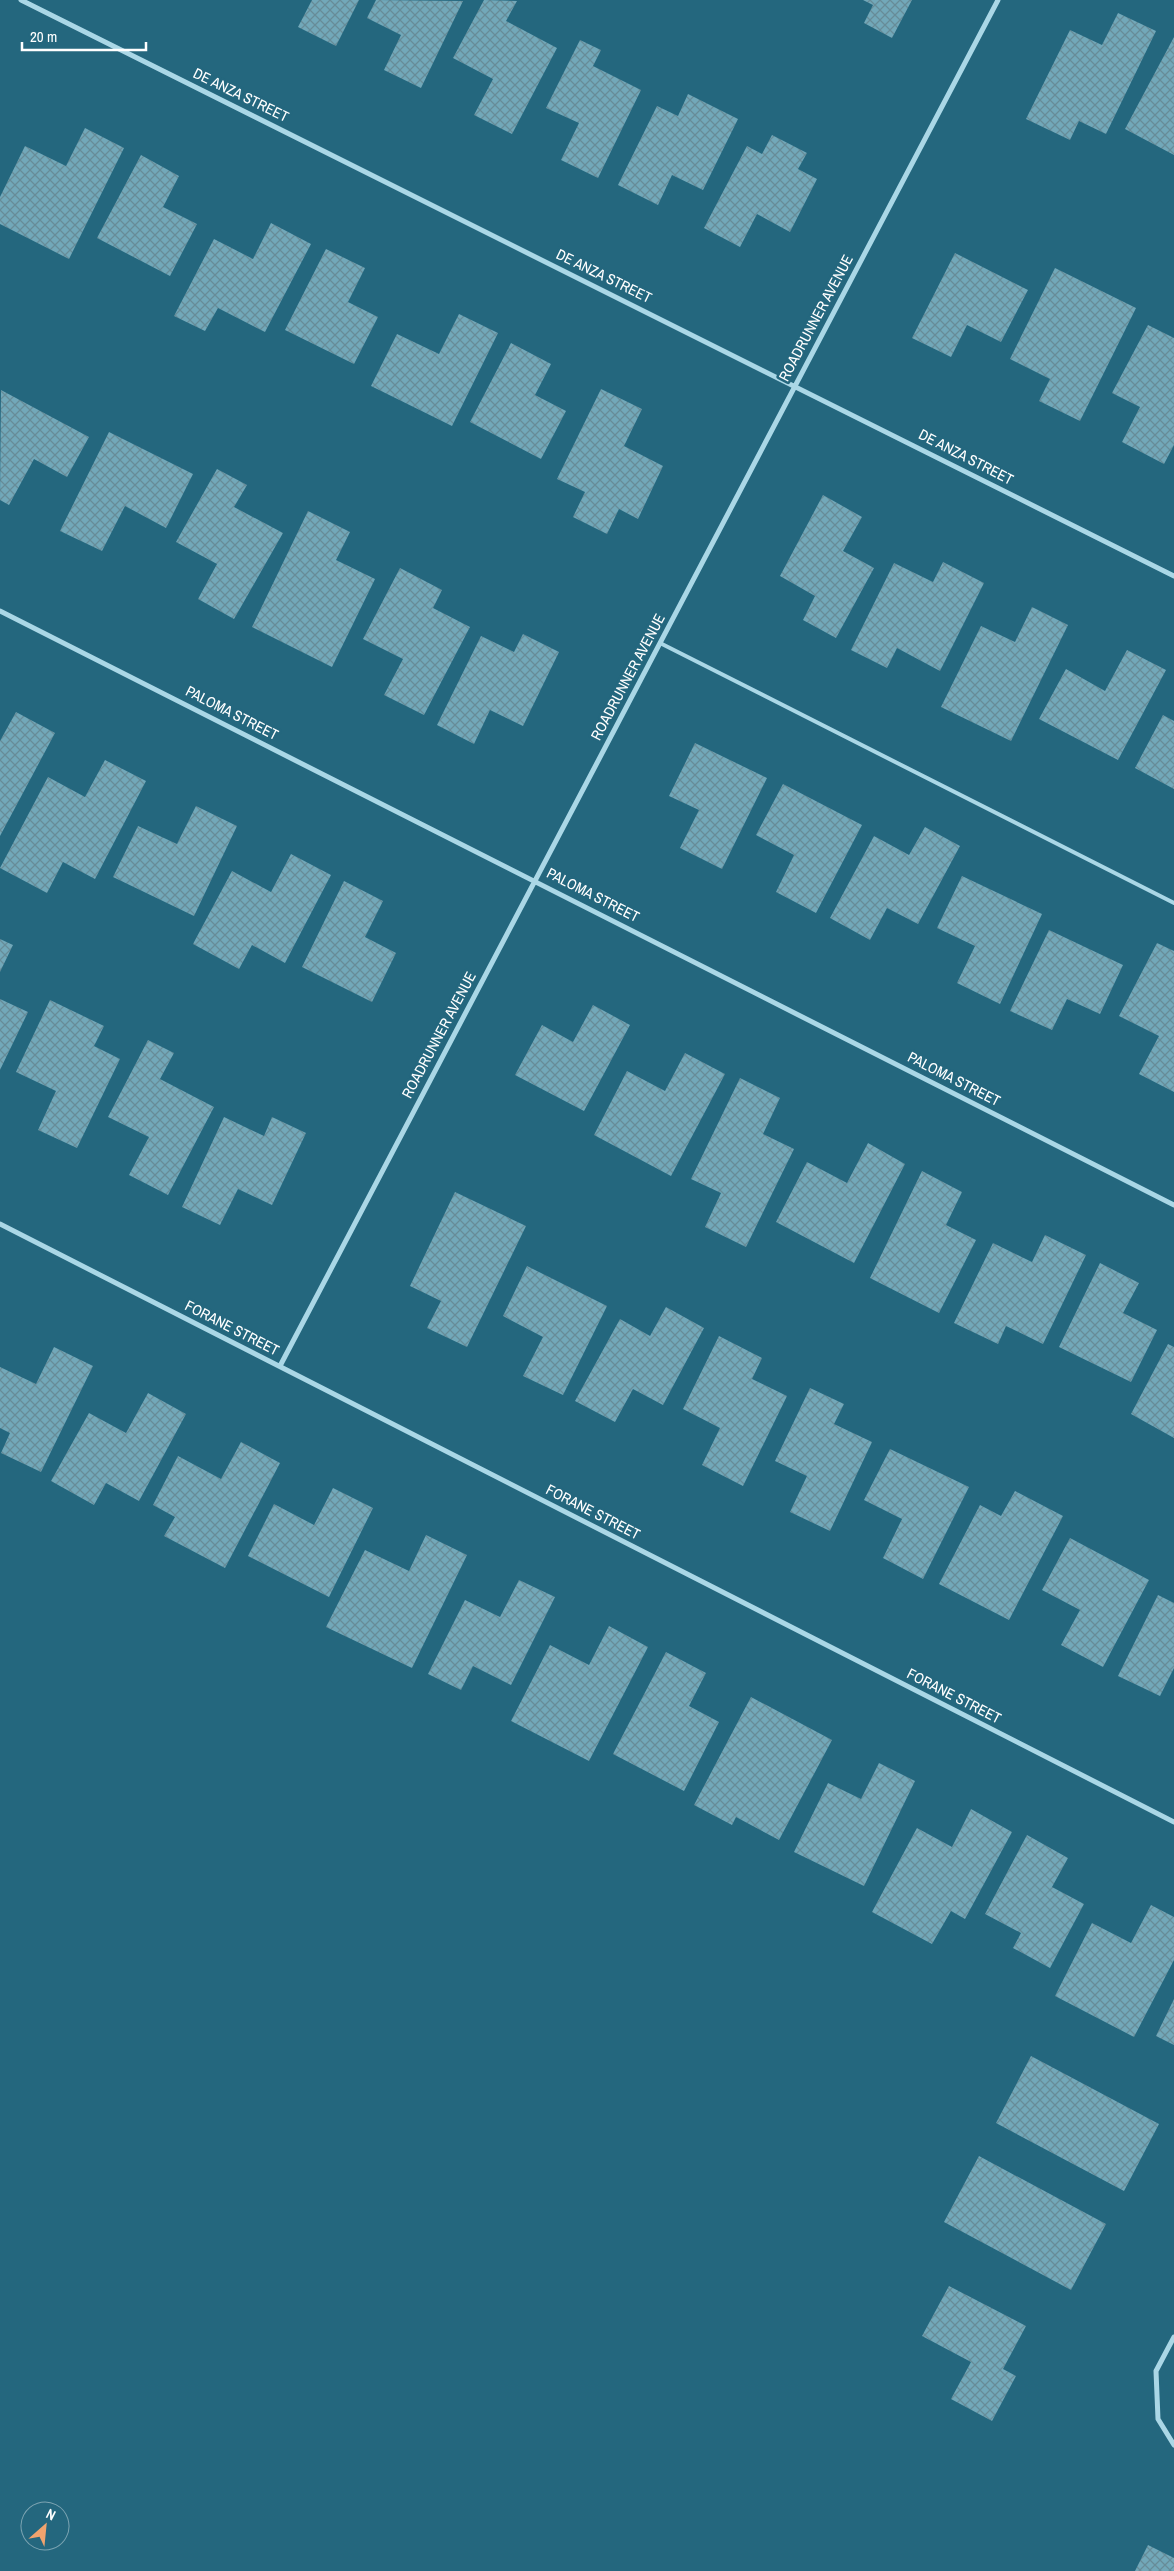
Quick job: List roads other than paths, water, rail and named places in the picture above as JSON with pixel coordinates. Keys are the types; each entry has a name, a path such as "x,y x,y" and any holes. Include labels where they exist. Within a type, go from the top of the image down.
{"street":[{"name":"DE ANZA STREET","path":"21,0 1174,576"},
{"name":"ROADRUNNER AVENUE","path":"280,1366 998,0"},
{"name":"PALOMA STREET","path":"0,611 1174,1204"},
{"name":"FORANE STREET","path":"0,1224 1174,1822"},
{"path":"1174,2337 1156,2371 1158,2419 1174,2445"}],"lane":[{"path":"660,643 1174,903"}]}
